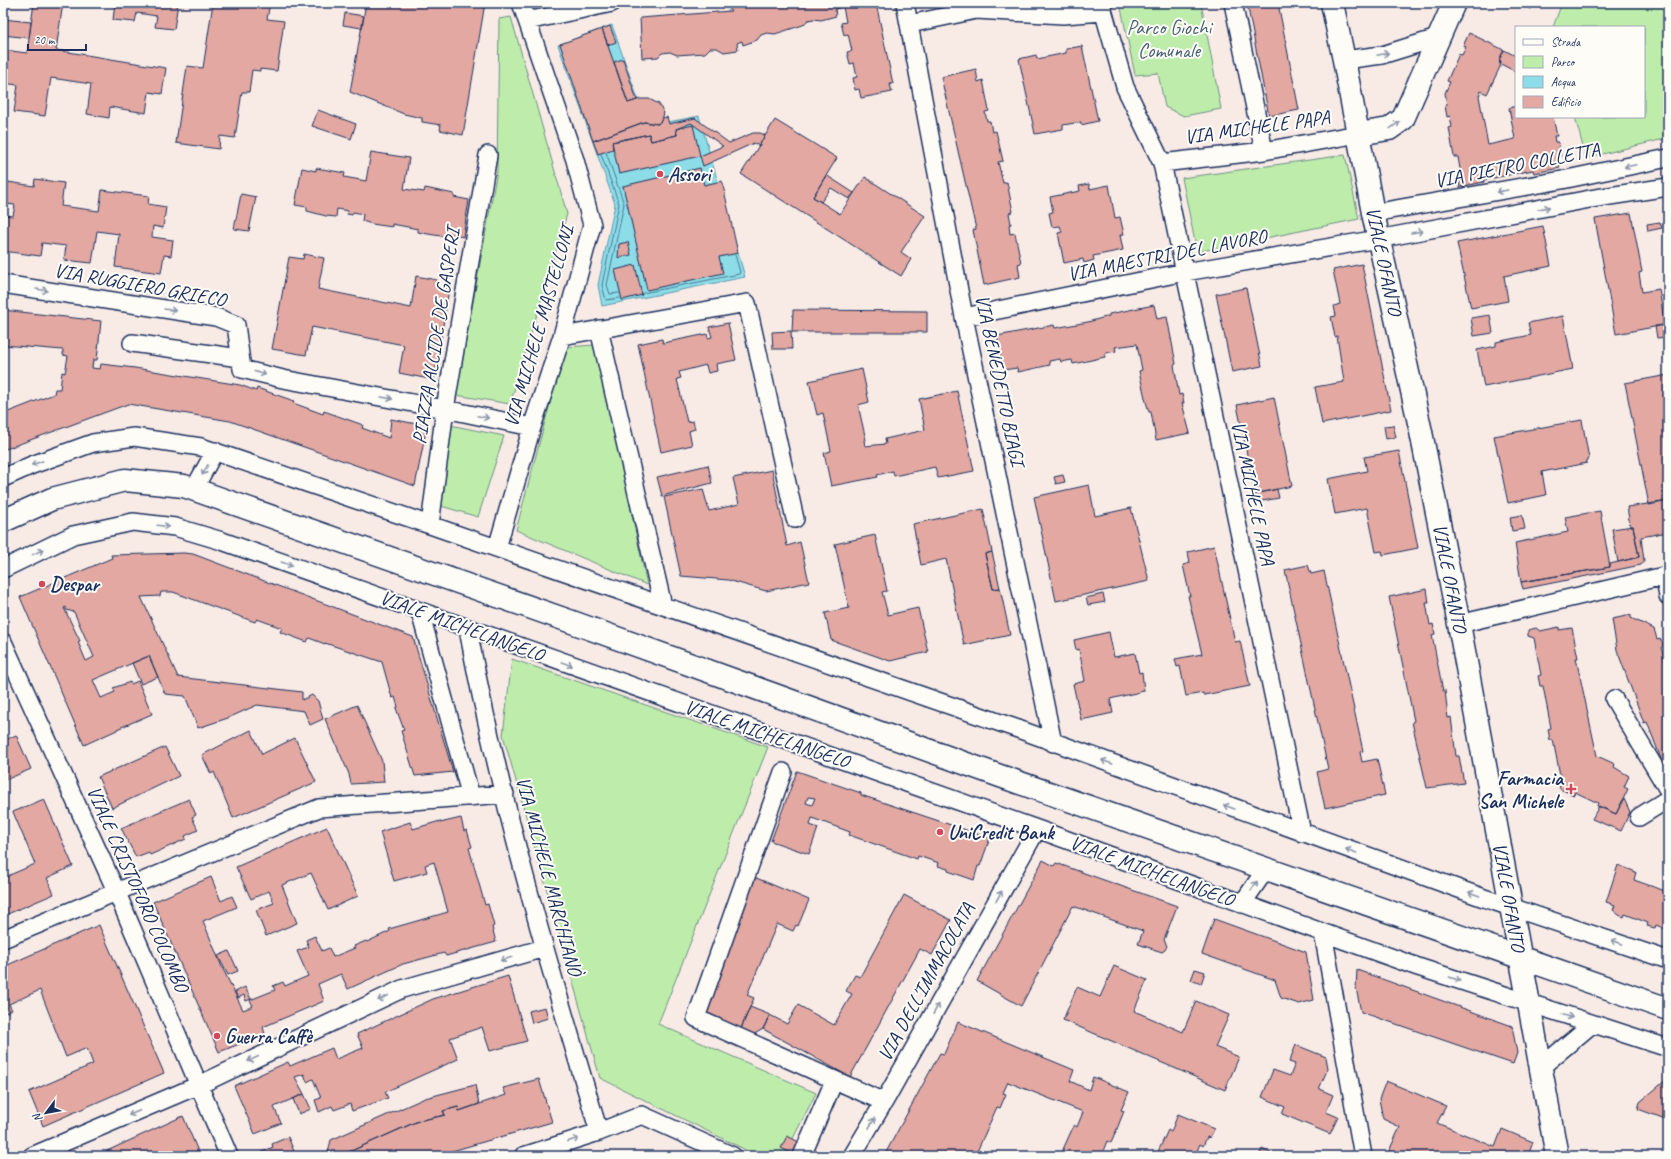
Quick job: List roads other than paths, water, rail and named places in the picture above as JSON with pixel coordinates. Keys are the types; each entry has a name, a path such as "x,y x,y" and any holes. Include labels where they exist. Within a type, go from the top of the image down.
{"street":[{"name":"VIA MICHELE MASTELLONI","path":"497,548 532,427 562,336 592,225 575,160 521,3"},
{"path":"527,21 612,3"},
{"name":"VIA BENEDETTO BIAGI","path":"905,3 964,317 1053,743"},
{"path":"1233,3 1264,151"},
{"name":"VIALE OFANTO","path":"1332,3 1378,239 1421,432 1460,624 1519,957 1530,1004 1557,1156"},
{"path":"1358,134 1389,129 1403,119 1437,38 1454,3"},
{"path":"910,24 975,6 1063,15 1102,7"},
{"name":"VIA MICHELE PAPA","path":"1102,7 1125,87 1162,163 1302,833"},
{"path":"1344,60 1382,55 1437,38"},
{"name":"VIA MICHELE PAPA","path":"1162,163 1264,151 1358,134"},
{"name":"PIAZZA ALCIDE DE GASPERI","path":"430,524 445,409 488,155"},
{"name":"VIA PIETRO COLLETTA","path":"1373,213 1562,180 1668,158"},
{"path":"1378,239 1590,199 1668,188"},
{"name":"VIA MAESTRI DEL LAVORO","path":"964,317 1185,272 1378,239"},
{"name":"VIA RUGGIERO GRIECO","path":"3,284 216,317 236,325 240,358"},
{"path":"562,336 747,303 795,519"},
{"path":"599,329 663,606"},
{"path":"132,343 240,358 242,369 283,379 445,409 532,427"},
{"path":"3,478 32,465 93,443 134,437 201,447 215,451 430,524 1053,743 1511,907 1668,960"},
{"path":"194,489 215,451"},
{"name":"VIALE MICHELANGELO","path":"3,521 52,499 125,480 184,486 572,622 1000,776 1668,1009"},
{"name":"VIALE MICHELANGELO","path":"3,569 73,535 133,522 175,527 222,541 1037,829 1323,933 1530,1004 1668,1048"},
{"path":"1460,624 1666,575 1668,596"},
{"path":"420,612 471,797"},
{"name":"VIA MICHELE MARCHIANÒ","path":"468,629 477,678 504,794 544,948 598,1132"},
{"name":"VIALE CRISTOFORO COLOMBO","path":"3,642 117,893 229,1156"},
{"path":"1614,699 1668,790"},
{"path":"783,772 696,1018 834,1081 884,1102"},
{"path":"3,939 319,808 504,794"},
{"path":"1640,817 1668,799"},
{"name":"VIA DELL'IMMACOLATA","path":"852,1156 884,1102 1037,829"},
{"path":"1242,904 1266,869"},
{"path":"1323,933 1363,1156"},
{"path":"32,1156 199,1085 402,989 544,948"},
{"path":"1541,1067 1592,1024"},
{"path":"802,1156 834,1081"},
{"path":"523,1156 598,1132 642,1115 733,1156"}],"water":[{"name":"Assori","path":"612,25 639,102 668,122 699,116 745,277 602,306 598,285 615,204 558,45"}],"place":[{"name":"Assori","path":"660,174"},
{"name":"Despar","path":"42,584"},
{"name":"Farmacia San Michele","path":"1571,789"},
{"name":"UniCredit Bank","path":"940,832"},
{"name":"Guerra Caffè","path":"217,1036"}],"park label":[{"name":"Parco Giochi Comunale","path":"1169,38"}]}
